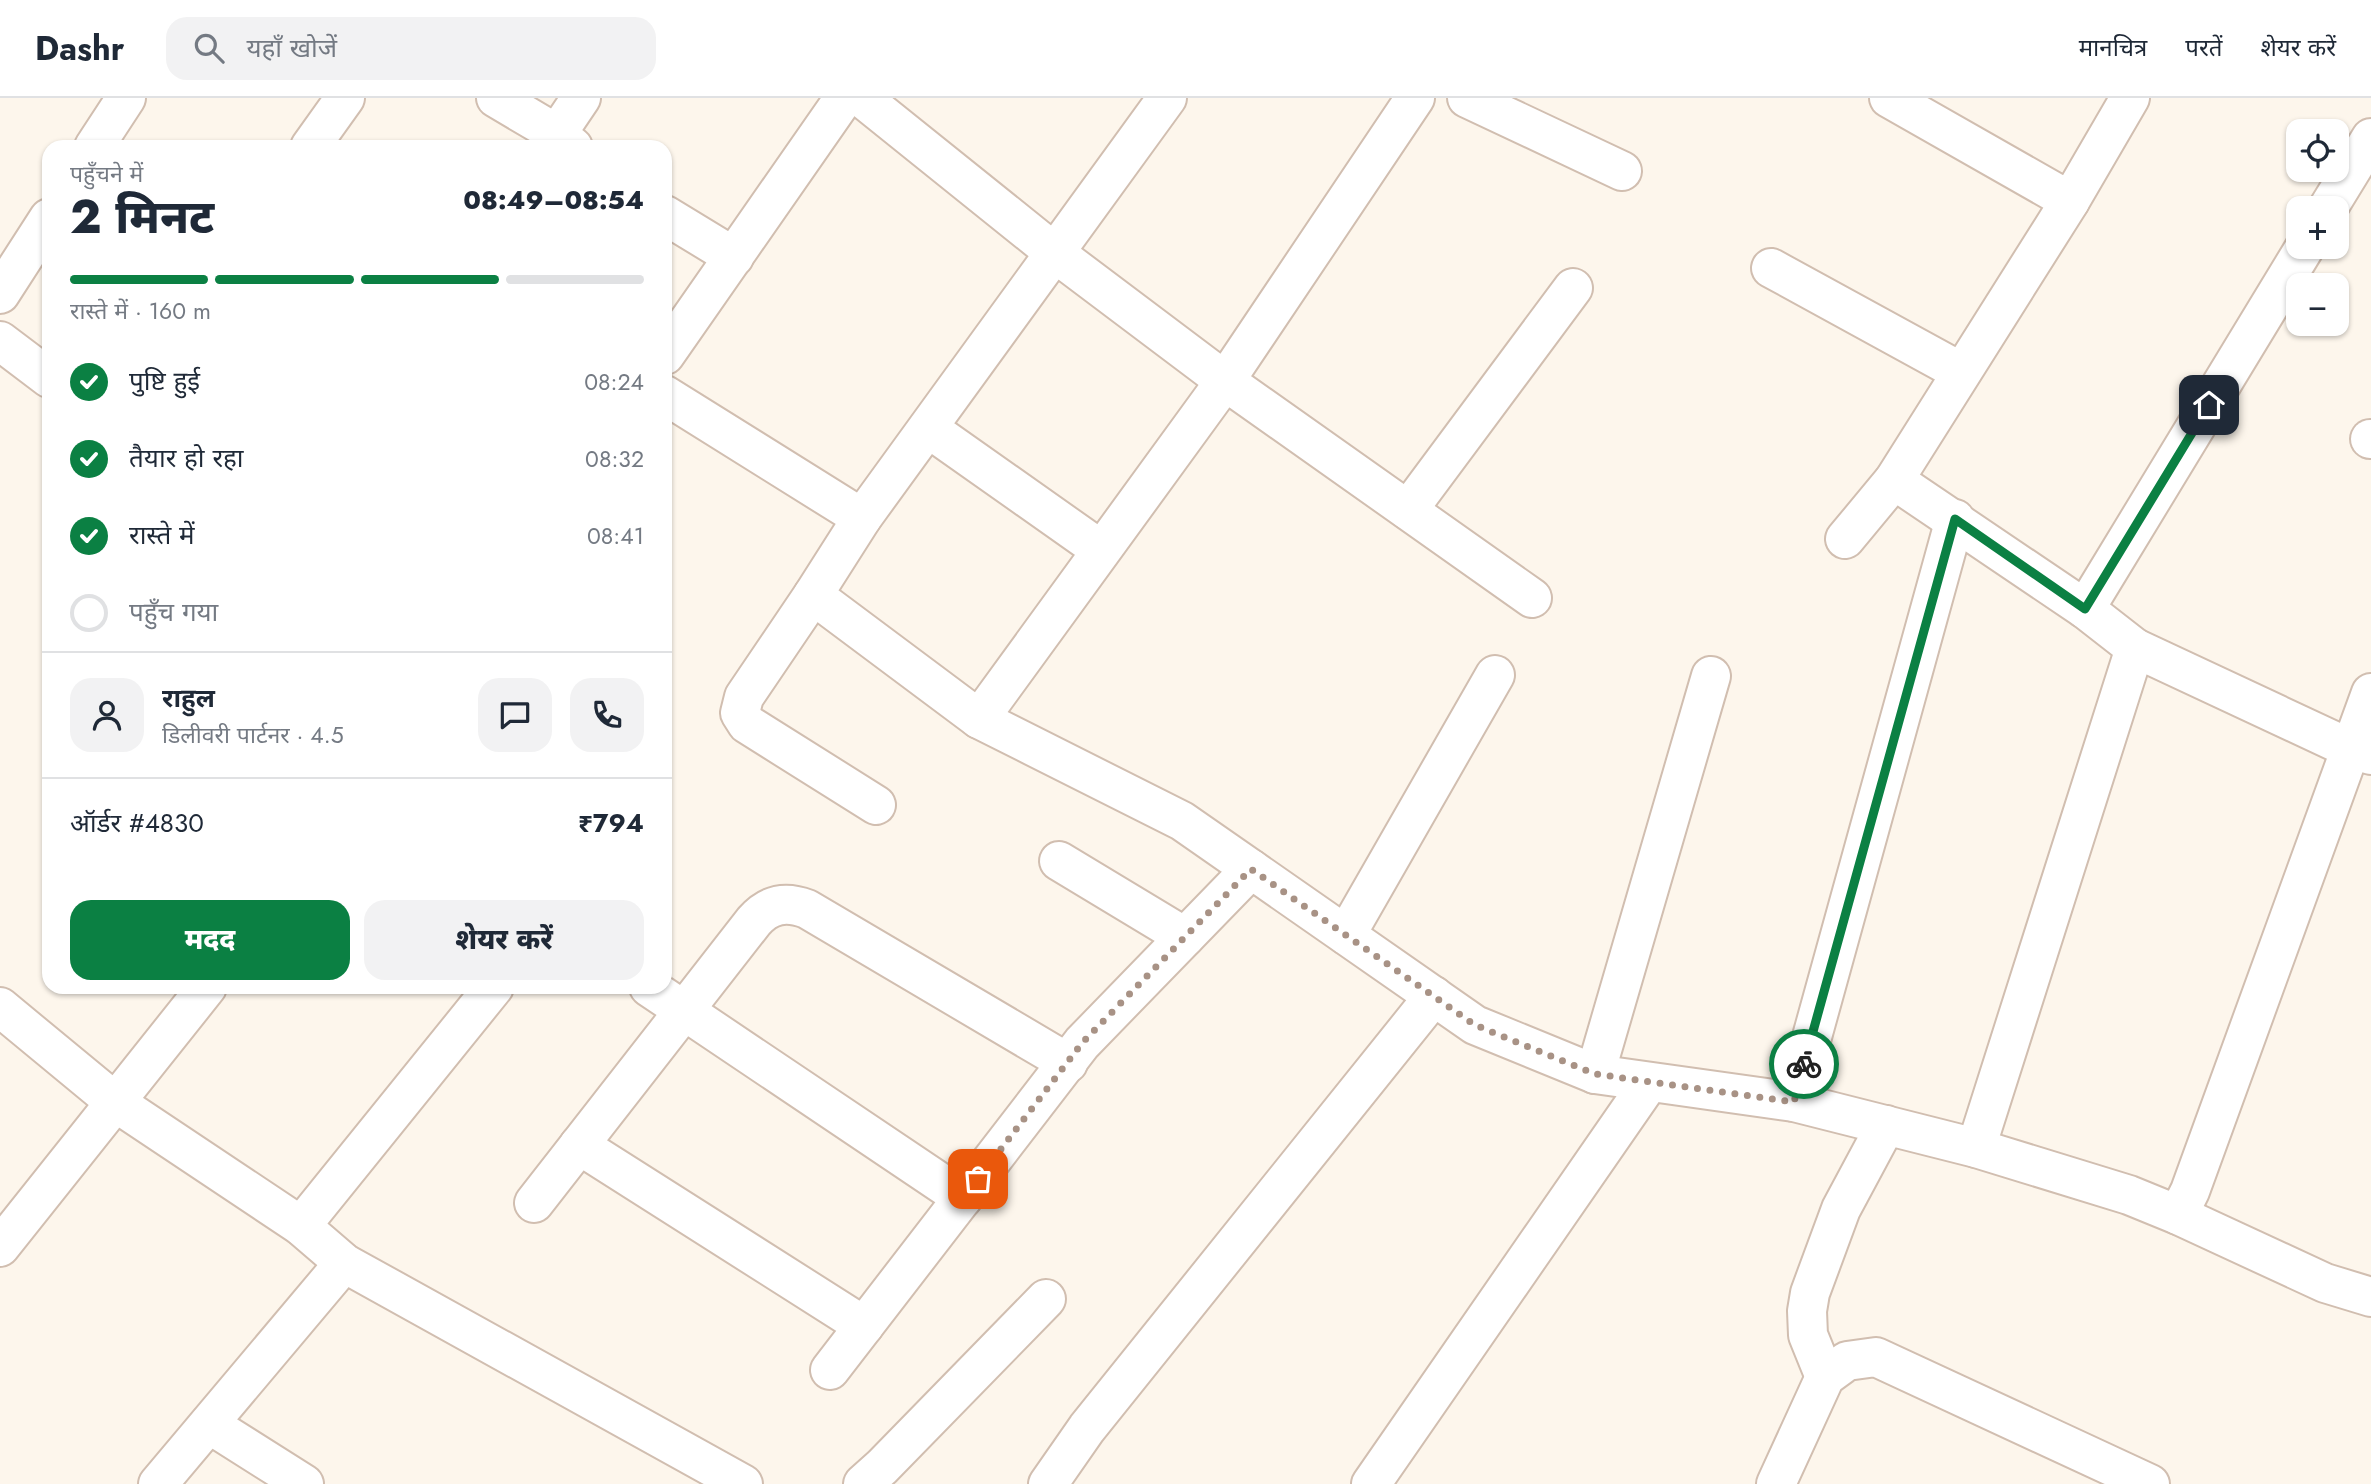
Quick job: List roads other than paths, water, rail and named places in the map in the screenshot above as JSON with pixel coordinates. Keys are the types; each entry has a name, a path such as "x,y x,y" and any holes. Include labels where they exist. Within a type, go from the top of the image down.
{"street":[{"path":"99,140 126,98"},
{"path":"315,140 345,98"},
{"path":"496,98 555,140"},
{"path":"560,140 581,98"},
{"path":"672,345 844,98"},
{"path":"862,98 1055,253 1224,381 1532,598"},
{"path":"876,805 747,724 740,713 744,697 862,518 1167,98"},
{"path":"979,719 1224,381 1415,98"},
{"path":"1467,98 1531,111 1622,171"},
{"path":"1889,98 2070,201"},
{"path":"1845,540 1894,480 2070,201 2130,98"},
{"path":"2335,196 2371,138"},
{"path":"672,219 734,257"},
{"path":"0,295 42,229"},
{"path":"2085,609 2298,259"},
{"path":"1771,268 1961,372"},
{"path":"1408,510 1573,288"},
{"path":"0,341 42,373"},
{"path":"672,400 862,518"},
{"path":"928,428 1101,550"},
{"path":"1894,480 2085,609 2135,648 2361,752"},
{"path":"1794,1102 1955,519"},
{"path":"813,595 979,719 1182,821 1475,1025 1595,1074 1648,1084 1794,1102 1976,1148 2129,1195 2325,1283 2371,1297"},
{"path":"1976,1148 2135,648"},
{"path":"1346,935 1495,675"},
{"path":"1595,1074 1711,676"},
{"path":"2178,1215 2190,1191 2361,752 2371,693"},
{"path":"1059,861 1185,937"},
{"path":"830,1370 1082,1043 1251,869"},
{"path":"534,1203 761,913 775,905 796,905 819,916 1068,1063"},
{"path":"0,1247 201,994"},
{"path":"301,1226 488,994"},
{"path":"660,994 963,1198"},
{"path":"1048,1484 1087,1428 1434,996"},
{"path":"0,1007 115,1102 301,1226 344,1263 743,1484"},
{"path":"1371,1484 1648,1084"},
{"path":"1825,1377 1808,1335 1807,1311 1810,1293 1841,1209 1886,1125"},
{"path":"579,1145 864,1326"},
{"path":"158,1484 344,1263"},
{"path":"863,1484 883,1467 1046,1299"},
{"path":"1776,1484 1825,1377 1847,1361 1876,1357 2150,1484"},
{"path":"209,1424 304,1484"}]}
